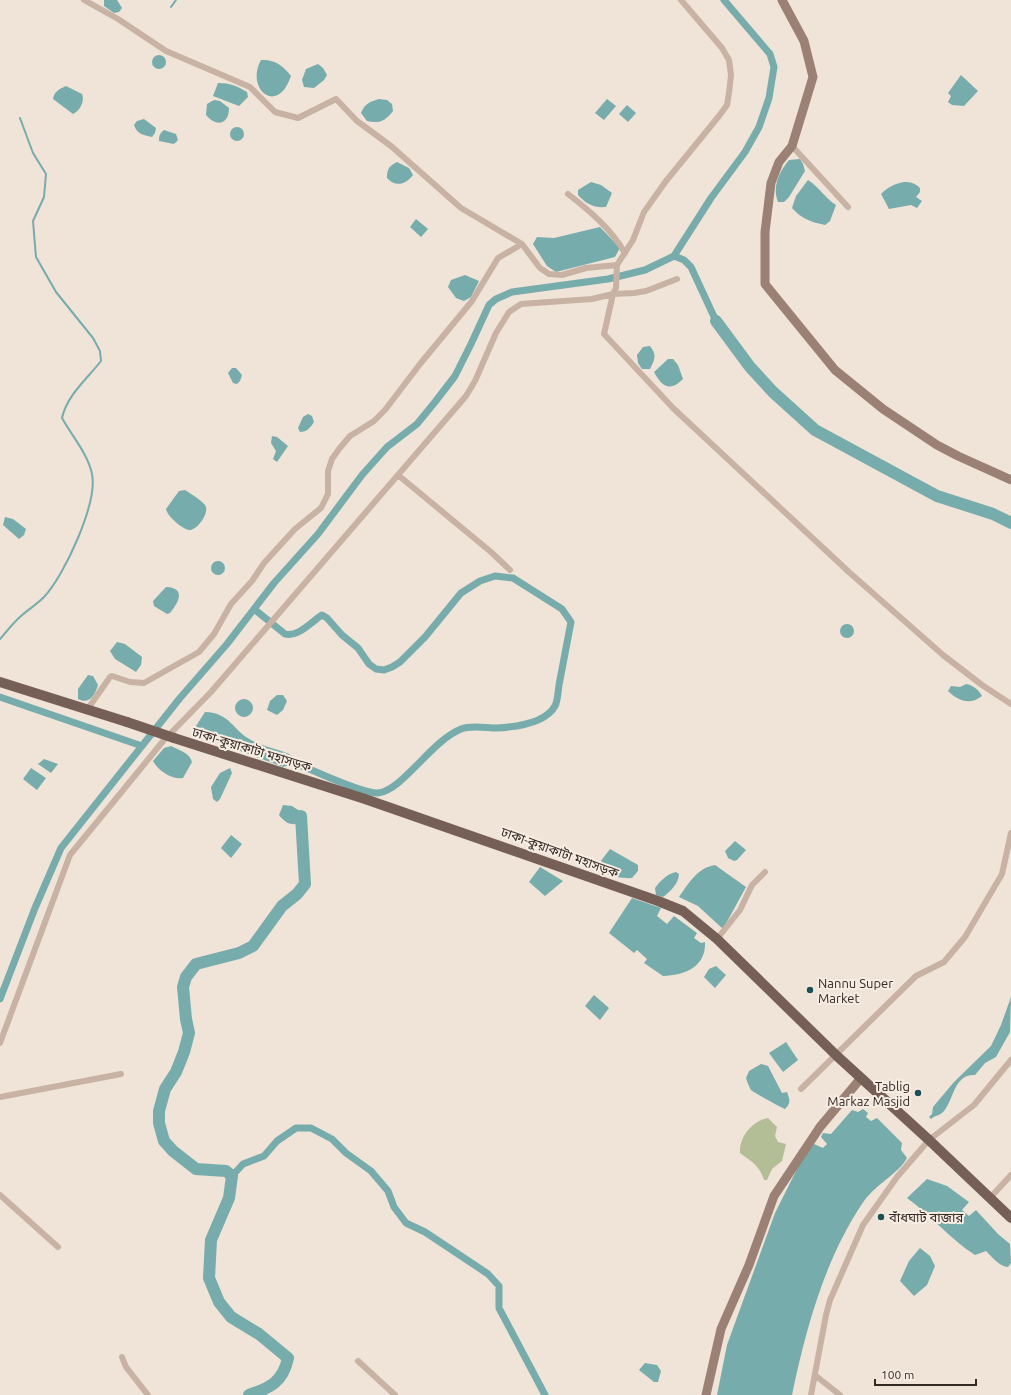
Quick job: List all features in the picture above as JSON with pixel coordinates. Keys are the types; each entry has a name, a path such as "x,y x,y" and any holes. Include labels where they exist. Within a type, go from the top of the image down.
{"main road":[{"name":"ঢাকা-কুয়াকাটা মহাসড়ক","path":"0,682 411,814 672,905 695,920 717,939 837,1056 929,1140 1011,1218"}],"street":[{"path":"84,0 118,19 166,51 250,88 275,112 298,118 336,99 357,121 391,146 461,208 522,244 540,268 549,274 562,275 586,268 617,265"},
{"path":"681,0 722,48 729,60 731,75 730,94 727,105 719,116 666,181 644,212 625,253 617,265 615,291 604,334 673,408 912,628 982,686 1011,704"},
{"path":"782,0 804,41 813,77 792,146 780,162 771,183 765,232 765,284 835,370 883,408 937,445 1011,480"},
{"path":"792,146 848,207"},
{"path":"568,194 602,223 618,241 625,253"},
{"path":"87,710 112,676 130,682 144,683 199,652 214,634 231,604 252,581 264,563 295,529 321,508 328,494 328,471 332,459 339,449 350,436 374,421 385,410 420,364 472,301 498,258 522,244"},
{"path":"0,1043 70,855 164,740 211,692 466,396 475,381 496,332 509,312 521,304 592,299 615,291 646,291 677,279"},
{"path":"398,475 468,532 510,570"},
{"path":"801,1089 837,1056 916,976 944,962 965,937 1002,874 1011,833"},
{"path":"717,939 740,910 752,885 765,872"},
{"path":"811,1395 830,1300 863,1225 897,1177 929,1140 974,1105 1011,1060"},
{"path":"0,1097 121,1074"},
{"path":"706,1395 721,1329 749,1265 774,1196 820,1127 861,1078"},
{"path":"990,1198 1011,1175"},
{"path":"0,1195 58,1247"},
{"path":"122,1357 126,1367 147,1395"},
{"path":"358,1361 395,1395"},
{"path":"816,1376 840,1395"}],"green space":[{"path":"768,1118 777,1127 775,1136 778,1142 786,1144 782,1161 772,1169 767,1180 764,1180 758,1167 740,1153 740,1147 744,1136 752,1126 757,1122"}],"water":[{"path":"104,0 117,0 122,8 119,12 114,13 104,6"},
{"path":"159,55 164,57 166,62 164,67 159,69 154,67 152,62 154,57"},
{"path":"261,60 278,64 291,76 285,88 278,95 271,96 265,94 260,88 257,80 257,70"},
{"path":"318,64 323,68 327,75 324,80 314,88 304,87 302,80 306,69"},
{"path":"961,75 978,91 964,106 952,105 948,102 951,96 948,93"},
{"path":"218,83 230,84 240,88 247,92 248,97 239,106 213,96"},
{"path":"66,86 82,94 83,97 81,106 78,111 73,114 53,99 54,94 57,91"},
{"path":"379,99 387,100 392,104 393,111 382,121 367,121 361,113 364,107 368,103"},
{"path":"607,99 616,106 604,120 595,113"},
{"path":"214,100 220,101 229,108 227,118 218,123 206,115 207,104"},
{"path":"627,105 636,113 628,122 619,114"},
{"path":"144,119 156,128 152,137 141,134 135,128 134,125 137,121"},
{"path":"234,127 240,127 244,131 244,137 240,141 234,141 230,137 230,131"},
{"path":"164,130 176,134 178,140 174,144 159,141 160,135"},
{"path":"800,159 805,171 789,197 784,202 778,202 776,196 776,185 782,170 789,160"},
{"path":"397,162 409,168 413,175 401,184 394,183 387,178 389,168"},
{"path":"808,180 836,205 830,221 825,225 807,220 792,208 796,196"},
{"path":"591,182 601,185 612,193 606,207 590,205 578,195 578,190"},
{"path":"904,182 913,183 920,188 920,192 916,197 922,201 917,208 911,205 889,209 881,194 891,186"},
{"path":"416,219 428,229 421,237 410,227"},
{"path":"600,227 620,248 615,257 556,272 547,266 533,244 537,237 554,238"},
{"path":"465,275 479,281 471,297 464,301 456,298 448,287 451,280"},
{"path":"650,346 654,355 653,362 650,369 642,369 638,363 637,355 643,347"},
{"path":"668,359 673,359 678,365 683,379 674,386 667,386 663,384 654,372"},
{"path":"232,368 236,368 242,375 237,384 233,383 228,373"},
{"path":"308,414 312,416 314,422 307,430 300,432 298,428 303,417"},
{"path":"272,436 277,437 288,446 277,462 273,459 276,451 271,443"},
{"path":"185,490 201,501 206,508 203,519 194,529 191,530 184,528 176,522 169,515 166,509 179,491"},
{"path":"5,517 13,519 26,529 24,535 19,539 3,525"},
{"path":"218,561 223,563 225,568 223,573 218,575 213,573 211,568 213,563"},
{"path":"166,587 173,588 179,593 178,601 170,613 167,614 154,606 153,601"},
{"path":"847,624 852,626 854,631 852,636 847,638 842,636 840,631 842,626"},
{"path":"117,642 125,644 142,657 141,665 136,672 115,659 110,651"},
{"path":"88,675 93,676 98,685 91,698 82,701 78,699 78,689"},
{"path":"966,684 976,688 982,696 973,701 964,701 955,697 948,691 951,686 960,687"},
{"path":"277,695 283,695 287,701 283,710 277,715 267,710 270,701"},
{"path":"244,699 251,701 253,708 251,715 244,717 237,715 235,708 237,701"},
{"path":"205,712 220,715 251,740 289,754 293,757 290,765 283,767 198,735 196,726"},
{"path":"171,746 184,752 191,759 192,762 183,778 165,774 153,761 164,748"},
{"path":"44,759 58,764 51,773 38,764"},
{"path":"31,768 46,778 37,790 23,779"},
{"path":"230,768 232,773 220,799 217,802 213,799 211,787 220,773"},
{"path":"283,805 292,806 301,812 300,818 296,824 286,822 279,815"},
{"path":"231,835 242,844 231,858 221,848"},
{"path":"735,841 746,850 737,860 734,861 728,858 725,851"},
{"path":"610,849 638,865 638,871 632,878 613,876 603,872 597,866"},
{"path":"715,865 746,887 723,929 698,906 679,897 698,873 703,869"},
{"path":"540,867 563,881 545,896 529,882"},
{"path":"676,872 679,874 679,877 671,890 663,897 656,895 655,888 659,883 667,876"},
{"path":"632,898 661,908 657,916 667,924 674,916 697,933 694,938 701,943 705,942 702,958 693,968 679,974 663,976 644,963 647,959 637,950 634,953 609,933"},
{"path":"716,966 726,975 715,988 704,977 709,969"},
{"path":"594,995 609,1008 600,1020 585,1006"},
{"path":"1011,997 1010,1032 996,1057 985,1063 975,1075 968,1076 963,1079 955,1088 944,1111 931,1119 929,1117 932,1114 933,1107 954,1082 991,1046 1001,1025"},
{"path":"786,1042 798,1060 783,1072 769,1053"},
{"path":"761,1064 768,1066 782,1093 787,1092 789,1101 785,1109 750,1089 746,1078 749,1071"},
{"path":"863,1109 868,1113 866,1117 871,1121 877,1118 902,1143 901,1150 907,1158 899,1168 864,1201 838,1246 811,1319 792,1395 717,1395 727,1345 775,1213 799,1165 814,1144 823,1148 827,1144 821,1137 823,1133 831,1134 852,1110 858,1112"},
{"path":"927,1179 947,1186 969,1202 962,1210 969,1216 976,1210 998,1234 1010,1244 1011,1263 1008,1267 999,1264 986,1251 975,1255 966,1249 907,1198"},
{"path":"920,1248 930,1256 935,1266 927,1285 914,1296 900,1281 909,1261"},
{"path":"645,1363 657,1365 661,1371 658,1382 654,1382 639,1370"}],"waterway":[{"path":"171,7 176,0"},
{"path":"674,256 711,198 745,152 759,127 769,98 774,67 770,54 724,0"},
{"path":"0,639 15,621 41,600 52,587 70,556 85,520 90,502 92,474 87,459 62,418 68,402 101,361 100,351 93,338 56,292 36,257 33,221 44,197 46,174 33,153 20,118"},
{"path":"0,999 35,908 61,848 180,698 227,644 274,583 318,534 362,475 387,447 417,424 435,402 455,376 489,305 496,299 512,292 608,279 645,270 674,256 684,260 691,267 716,321"},
{"path":"716,321 750,367 773,392 815,430 937,496 993,514 1011,523"},
{"path":"254,609 285,634 290,635 304,629 322,615 327,618 342,635 358,648 369,664 376,669 384,670 400,662 425,637 461,593 480,581 495,576 513,578 562,609 571,622 557,701 550,712 537,721 512,727 474,727 461,729 450,735 439,744 407,775 388,790 378,793 361,790 299,765"},
{"path":"0,697 142,746"},
{"path":"249,1395 263,1390 274,1383 283,1373 288,1358 259,1334 231,1317 219,1302 209,1278 211,1240 229,1198 232,1176 226,1171 196,1169 173,1151 164,1141 159,1123 159,1111 165,1089 176,1072 184,1052 189,1033 183,987 186,977 196,964 239,953 253,946 282,906 297,894 305,884 301,816"},
{"path":"232,1176 243,1164 264,1156 277,1141 296,1128 311,1128 332,1139 346,1153 371,1171 388,1191 394,1207 406,1223 425,1232 488,1274 499,1286 499,1308 545,1395"}],"place":[{"name":"Nannu Super Market","path":"810,990"},
{"name":"Tablig Markaz Masjid","path":"918,1093"},
{"name":"বাঁধঘাট বাজার","path":"881,1217"}]}
